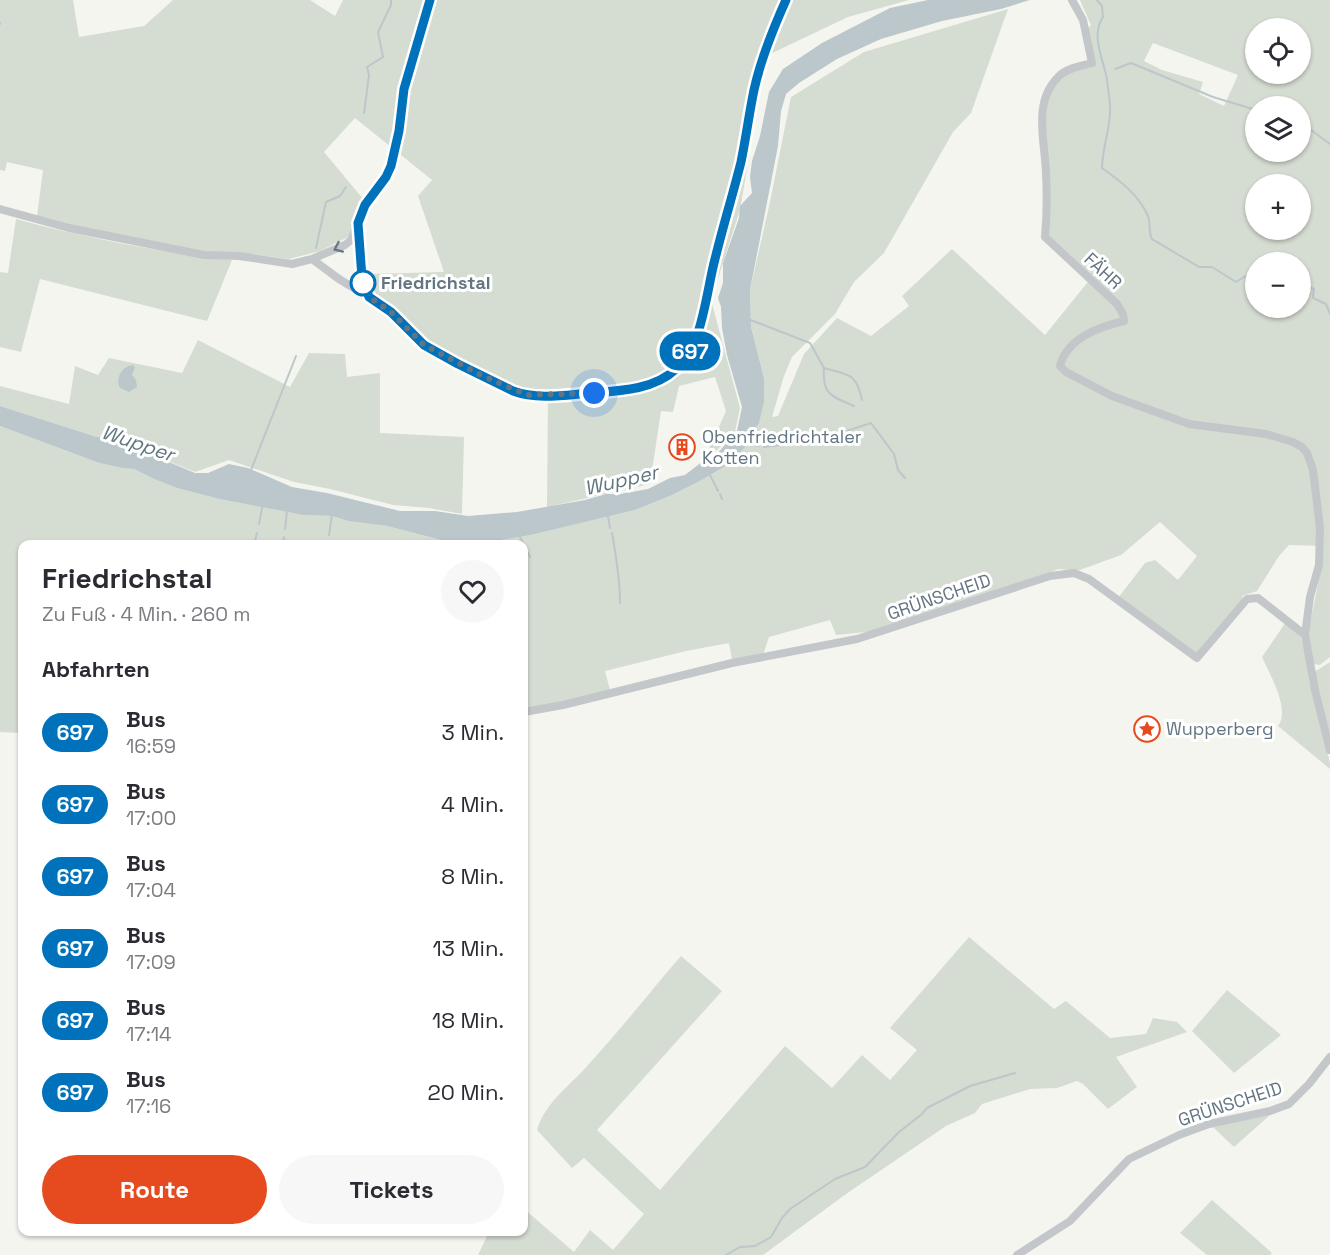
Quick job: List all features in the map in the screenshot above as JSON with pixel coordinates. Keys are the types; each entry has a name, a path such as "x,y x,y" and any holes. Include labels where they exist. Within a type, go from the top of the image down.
{"street":[{"path":"0,209 69,228 204,255 239,256 292,264 312,259 350,242 357,230 365,205 388,172 395,150 404,89 430,0"},
{"path":"312,259 391,312 431,349 483,376 527,395 585,394 636,388 655,382 676,370 694,342 741,160 758,76 769,39 786,0"},
{"name":"FÄHR","path":"1074,3 1083,20 1092,63 1073,68 1060,75 1049,88 1043,101 1046,196 1044,237 1117,304 1124,321 1106,325 1085,334 1062,358 1060,366 1066,372 1112,396 1189,424 1266,434 1302,447 1307,453 1313,470 1320,528 1319,565 1310,597 1305,635"},
{"path":"357,230 361,248 362,278 369,297"},
{"name":"GRÜNSCHEID","path":"528,711 563,705 732,663 857,639 1050,576 1074,573 1089,579 1197,658 1247,599 1258,598 1305,635"},
{"path":"1305,635 1315,690 1330,750"},
{"name":"GRÜNSCHEID","path":"1017,1255 1070,1221 1129,1159 1179,1135 1209,1124 1269,1111 1289,1104 1330,1058"}],"shaded area":[{"path":"0,0 73,0 79,37 144,26 173,0 310,0 335,16 343,0 784,0 771,39 789,0 909,0 848,17 766,56 740,210 711,300 740,408 735,432 715,452 708,451 726,411 715,377 679,386 673,412 661,411 650,484 547,507 548,392 526,392 481,372 425,340 386,302 370,290 367,274 444,272 418,196 432,180 355,118 324,152 364,200 348,237 320,251 289,259 253,254 217,254 69,226 37,216 43,170 7,162 5,171 0,170"},
{"path":"928,0 1030,0 1001,9 942,21 881,39 837,59 786,94 781,111 778,146 750,290 751,327 764,378 764,401 759,423 745,447 732,462 670,496 635,510 531,535 502,540 441,540 387,526 348,521 332,516 303,515 219,499 177,488 134,469 99,463 0,426 0,406 97,437 112,438 195,473 208,473 229,464 248,468 292,487 400,511 435,511 468,516 517,512 606,494 648,489 670,478 685,475 703,461 717,454 737,431 742,407 727,355 718,298 723,283 723,263 739,218 740,206 752,193 750,177 752,161 769,92 783,69 822,43 890,8"},
{"path":"1080,0 1330,0 1330,657 1320,665 1313,664 1308,634 1321,569 1322,546 1289,545 1279,556 1257,591 1242,596 1243,600 1198,653 1194,653 1118,598 1145,563 1155,560 1178,580 1197,556 1160,522 1121,555 1077,571 1059,569 876,631 836,635 830,620 769,637 763,655 732,659 729,643 686,651 605,671 610,690 528,710 528,540 502,540 635,510 670,496 732,462 745,447 759,423 764,378 751,327 750,290 791,97 864,52 1008,9 971,113 953,132 884,253 854,282 835,314 792,357 772,417 778,416 804,354 837,318 871,336 909,306 902,296 952,249 1045,335 1087,283 1110,261 1092,276 1048,235 1045,104 1059,79 1094,64 1088,28 1091,25","holes":["1153,43 1238,75 1224,106 1199,94 1203,82 1162,70 1144,61"]},
{"path":"16,219 123,244 232,260 207,321 40,279 21,352 0,347 0,272 8,273"},
{"path":"198,340 290,387 309,353 345,354 347,377 380,373 380,433 464,437 462,514 393,505 294,482 229,460 195,472 112,438 97,437 0,406 0,386 69,404 75,366 98,375 109,358 182,373"},
{"path":"133,365 135,367 132,375 137,387 129,392 120,388 118,380 123,370"},
{"path":"0,426 99,463 134,469 177,488 219,499 303,515 332,516 348,521 387,526 441,540 18,540 18,733 0,732"},
{"path":"1286,622 1300,635 1330,769 1278,726 1282,711 1280,701 1262,657"},
{"path":"1330,662 1330,735 1315,675 1316,671"},
{"path":"969,937 1054,1009 1066,1001 1110,1038 1146,1034 1153,1018 1177,1022 1187,1032 1116,1057 1137,1087 1108,1109 1077,1081 1057,1088 1030,1089 982,1104 975,1113 946,1126 846,1194 763,1255 478,1255 487,1236 528,1236 528,1212 574,1252 590,1230 613,1250 644,1214 584,1158 572,1168 537,1130 552,1102 600,1052 681,956 722,991 597,1130 660,1190 785,1046 832,1088 862,1055 890,1080 917,1050 890,1028"},
{"path":"1227,990 1281,1035 1234,1073 1192,1031"},
{"path":"1270,1115 1234,1147 1213,1127"},
{"path":"1212,1200 1272,1253 1270,1255 1207,1255 1180,1233"}],"waterway":[{"path":"364,113 369,75 367,67 383,57 378,32 391,5 391,0"},
{"path":"1097,0 1102,6 1103,17 1099,24 1098,40 1110,105 1102,168 1122,183 1144,208 1148,216 1152,239 1199,267 1212,267 1236,282 1245,277"},
{"path":"1115,69 1131,63 1213,97 1245,107"},
{"path":"1311,130 1330,144"},
{"path":"316,248 326,202 340,196 346,187"},
{"path":"1311,288 1314,289 1313,298 1326,304 1330,314"},
{"path":"748,319 810,343 824,368 854,379 862,400"},
{"path":"251,470 296,356"},
{"path":"824,368 825,384 830,393 839,400 854,406"},
{"path":"764,447 819,440 871,423 894,454 898,470 905,478"},
{"path":"744,443 759,446"},
{"path":"710,475 718,491"},
{"path":"720,494 722,499"},
{"path":"259,524 263,503"},
{"path":"285,529 287,511"},
{"path":"329,535 332,514"},
{"path":"608,516 610,528"},
{"path":"255,540 257,533"},
{"path":"612,533 618,568 620,603"},
{"path":"519,535 522,540"},
{"path":"528,553 530,557"},
{"path":"726,1255 740,1247 755,1246 771,1237 790,1209 835,1179 865,1167 899,1132 927,1108 970,1086 1015,1073"}],"bus line":[{"name":"697","path":"430,0 404,89 399,131 391,166 386,177 365,205 358,223 362,278 365,289 369,297 388,309 434,352 513,391 541,396 594,393 642,386 669,375 682,364 687,356 698,332 741,160 758,76 769,39 786,0"}],"place":[{"name":"Friedrichstal","path":"363,283"},
{"name":"Obenfriedrichtaler Kotten","path":"682,447"},
{"name":"Wupperberg","path":"1147,729"}],"route":[{"path":"363,283 369,297 391,312 424,345 513,391 541,396 594,393"}],"water label":[{"name":"Wupper","path":"138,443"},
{"name":"Wupper","path":"621,480"}]}
